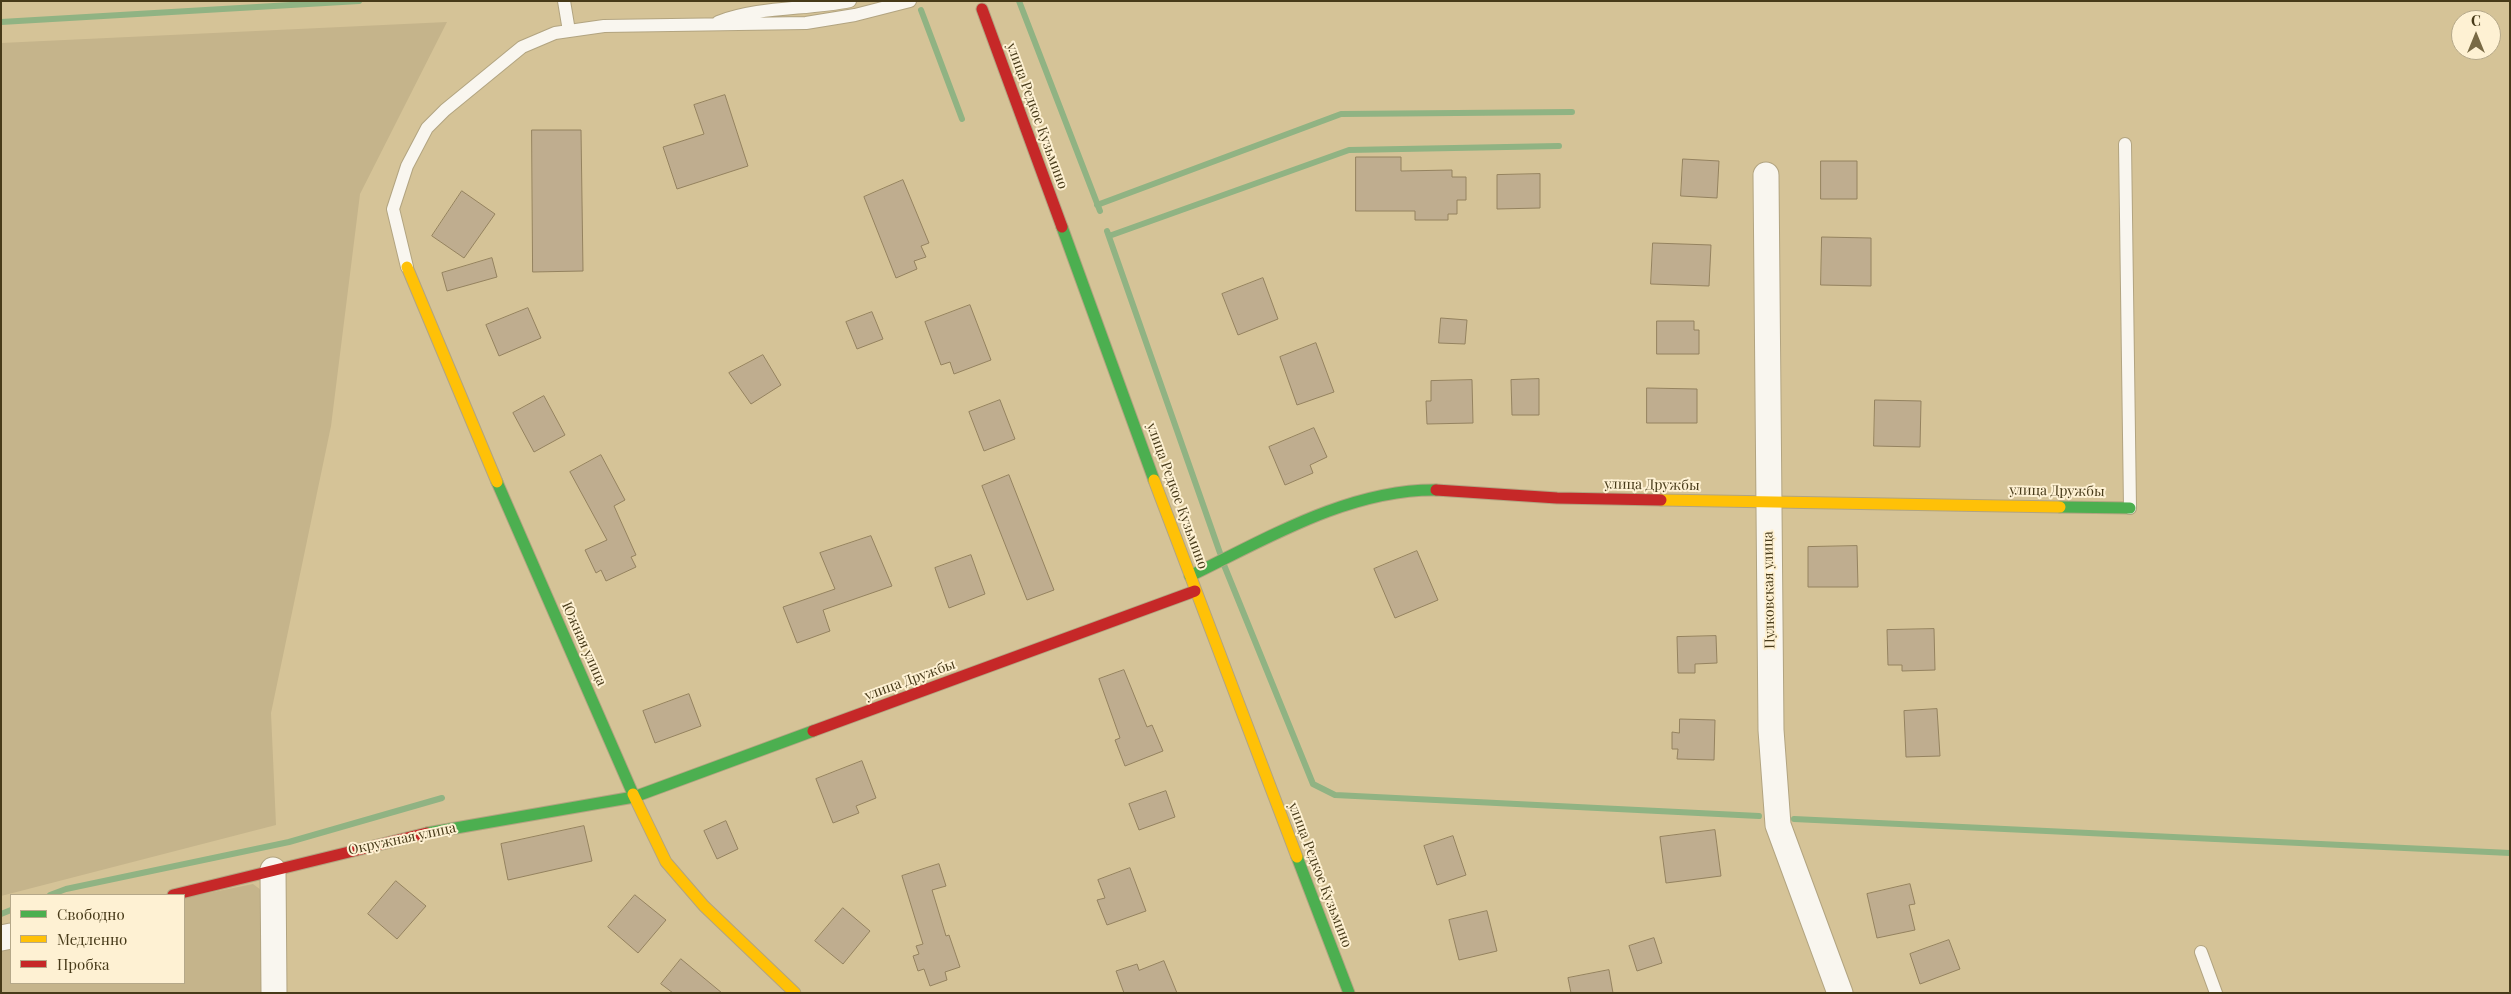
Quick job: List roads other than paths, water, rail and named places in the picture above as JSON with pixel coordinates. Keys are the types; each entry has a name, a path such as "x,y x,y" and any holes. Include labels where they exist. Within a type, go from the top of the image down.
{"street":[{"name":"улица Редкое Кузьмино","path":"981,5 1190,576 1349,993"},
{"name":"Пулковская улица","path":"1766,176 1771,730 1778,825 1840,993"},
{"name":"Южная улица","path":"408,266 477,437 634,797 666,862 704,906 795,993"},
{"name":"улица Дружбы","path":"1190,576 1282,531 1340,509 1382,495 1430,489 1577,499 2130,508"},
{"name":"улица Дружбы","path":"634,797 1196,591"},
{"name":"Окружная улица","path":"177,894 402,837 634,797"},
{"path":"273,870 274,993"}],"lane":[{"path":"564,1 569,31"},
{"path":"714,24 741,14 825,6 850,1"},
{"path":"408,266 393,209 407,166 427,128 445,110 522,47 555,33 604,26 806,23 855,15 910,1"},
{"path":"2125,144 2130,508"},
{"path":"2201,952 2216,993"}],"waterway":[{"path":"1,22 359,1"},
{"path":"1019,1 1100,211"},
{"path":"921,10 962,119"},
{"path":"1097,205 1341,114 1572,112"},
{"path":"1109,236 1349,150 1559,146"},
{"path":"1107,231 1220,553"},
{"path":"1224,565 1313,784 1335,795 1759,816"},
{"path":"53,894 66,889 289,842 442,798"},
{"path":"1794,819 2510,853"},
{"path":"1,914 10,910"}]}
